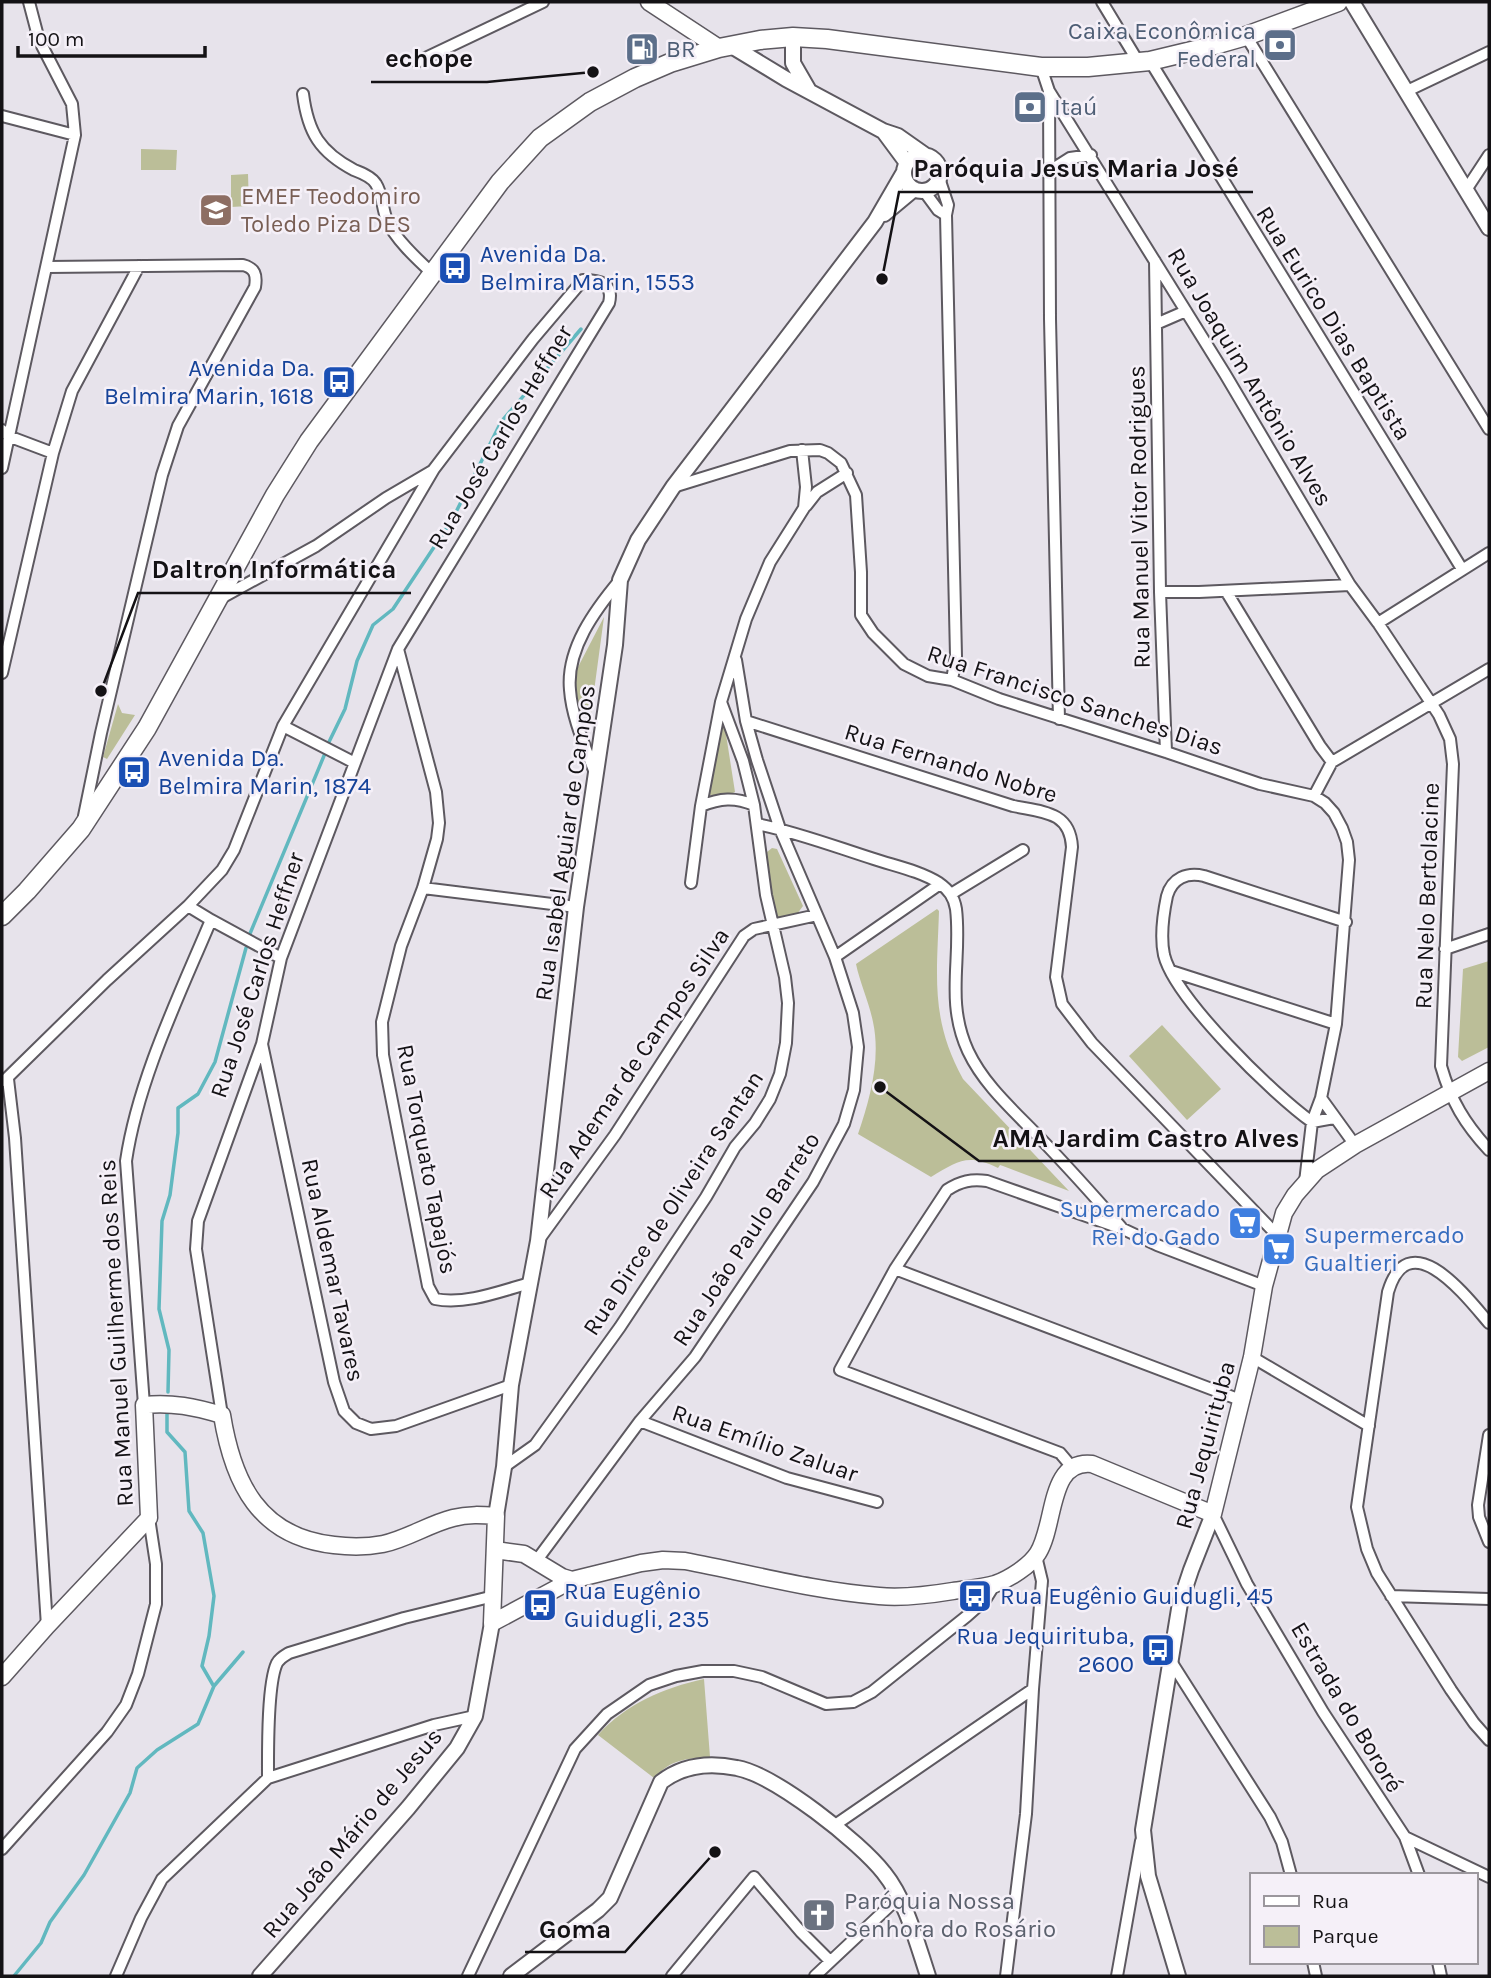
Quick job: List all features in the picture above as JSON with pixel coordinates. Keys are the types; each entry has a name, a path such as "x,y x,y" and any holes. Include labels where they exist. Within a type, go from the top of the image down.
{"main road":[{"path":"649,2 725,46"},
{"path":"2,916 81,829 147,728 275,495 309,441 500,182 540,138 590,102 670,63 725,46 793,37 864,43 1041,67 1145,62 1246,36 1338,2"},
{"name":"Rua Jequirituba","path":"1213,1514 1243,1401 1264,1286 1284,1213 1305,1182 1317,1170 1354,1145 1489,1071"},
{"path":"144,1405 166,1403 192,1406 222,1415"},
{"name":"Rua Manuel Guilherme dos Reis","path":"144,1405 149,1518"},
{"name":"Rua José Carlos Heffner","path":"222,1415 227,1444 238,1477 251,1500 264,1516 293,1534 318,1543 361,1546 383,1544 452,1518 496,1516"},
{"path":"492,1623 572,1580 663,1560 685,1561 834,1590 881,1596 945,1592 995,1584 1023,1568 1036,1556 1046,1536 1063,1474 1081,1462 1092,1464 1213,1514"},
{"name":"Rua Isabel Aguiar de Campos","path":"495,1550 496,1516"},
{"path":"2,1677 149,1518"},
{"path":"495,1550 524,1554 562,1577 572,1580"},
{"name":"Rua João Mário de Jesus","path":"492,1623 495,1550"}],"street":[{"path":"2,468 5,433 48,267 75,135 72,104 39,40 29,2"},
{"path":"417,62 543,2"},
{"name":"Rua Eurico Dias Baptista","path":"1102,2 1145,62 1462,569"},
{"path":"1352,2 1489,228"},
{"path":"1246,36 1489,429"},
{"path":"793,37 793,63 809,90"},
{"path":"725,46 883,131 898,136 935,161 939,167 939,178 948,205 946,215 956,656 952,680"},
{"path":"1407,92 1489,52"},
{"name":"Rua Joaquim Antônio Alves","path":"1041,67 1049,91 1155,259 1350,585 1432,703"},
{"path":"1049,91 1048,172 1059,719"},
{"path":"303,94 305,113 322,149 343,164 371,178 379,191 387,222 412,254 432,273"},
{"path":"2,116 75,135"},
{"path":"883,131 906,168 907,182 946,215"},
{"path":"906,168 912,158 925,155"},
{"path":"1048,172 1070,158 1091,155"},
{"path":"1466,190 1489,155"},
{"name":"Rua Isabel Aguiar de Campos","path":"496,1516 504,1467 511,1385 538,1241 576,907 615,645 620,580 638,540 673,487 875,222 906,168"},
{"path":"919,190 933,187 939,178"},
{"name":"Rua Isabel Aguiar de Campos","path":"875,222 919,190"},
{"name":"Rua Manuel Vitor Rodrigues","path":"1155,259 1160,592 1167,752"},
{"path":"48,267 243,265 253,270 256,280 188,405 170,447 101,733 81,829"},
{"path":"2,673 53,453 72,391 139,266"},
{"name":"Rua José Carlos Heffner","path":"222,1415 196,1249 198,1221 262,1044 281,958 398,649 609,303 611,294 605,283 599,280 583,280 533,339 434,469"},
{"path":"1156,324 1186,311"},
{"path":"5,433 53,453"},
{"path":"802,450 806,476 804,508"},
{"path":"673,487 778,454 802,450 828,453 841,463 847,473 817,492 804,508 783,540 759,586 743,629 722,702 701,806 691,883"},
{"path":"219,599 316,546 434,469"},
{"path":"47,1626 15,1138 5,1081 107,980 188,906 222,870 234,849 283,726 434,469"},
{"name":"Rua Francisco Sanches Dias","path":"847,473 858,505 861,615 873,633 904,664 928,676 952,680 999,699 1167,752 1260,785 1314,796"},
{"path":"1378,623 1489,553"},
{"path":"595,773 573,709 569,688 571,663 591,619 620,580"},
{"path":"1160,592 1350,585"},
{"path":"1226,591 1332,762"},
{"name":"Rua Torquato Tapajós","path":"398,649 438,808 437,839 423,888 401,946 382,1022 386,1068 428,1286 435,1299 447,1301 467,1299 530,1283"},
{"name":"Rua João Paulo Barreto","path":"537,1560 640,1421 695,1357 813,1182 844,1124 854,1090 858,1047 853,1013 835,957 780,829 746,721 736,660"},
{"path":"1305,1182 1312,1122 1321,1098 1336,1024 1349,860 1347,842 1334,813 1314,796 1332,762 1489,669"},
{"path":"722,702 743,761 754,805 766,895 773,926"},
{"name":"Rua Nelo Bertolacine","path":"1432,703 1450,739 1453,764 1441,1066 1449,1093 1464,1120 1489,1150"},
{"name":"Rua Fernando Nobre","path":"746,721 1061,819 1070,832 1072,847 1056,977 1062,1004 1092,1044 1276,1235"},
{"path":"283,726 354,762"},
{"path":"701,806 734,799 754,805"},
{"path":"757,824 908,870 940,884 951,894 956,913 954,996 959,1026 976,1067 994,1090 1079,1178 1123,1229"},
{"path":"951,894 1023,850"},
{"path":"1334,1118 1312,1122 1300,1113 1238,1054 1190,1002 1164,955 1162,923 1169,889 1173,883 1187,875 1204,876 1346,922"},
{"path":"835,957 940,884"},
{"path":"423,888 576,907"},
{"path":"188,906 281,958"},
{"name":"Rua Ademar de Campos Silva","path":"538,1241 615,1135 744,936 754,929 817,915"},
{"name":"Rua Manuel Guilherme dos Reis","path":"144,1405 126,1161 131,1128 144,1087 211,920"},
{"name":"Rua Dirce de Oliveira Santan","path":"504,1467 535,1445 620,1327 770,1099 780,1074 786,1043 788,1003 773,926"},
{"path":"1445,949 1489,934"},
{"path":"1171,971 1336,1024"},
{"name":"Rua Aldemar Tavares","path":"262,1044 334,1382 344,1411 356,1423 371,1429 396,1426 511,1385"},
{"path":"1321,1098 1354,1145"},
{"path":"1072,1466 1060,1453 840,1370 895,1269 947,1190 959,1182 987,1181 1123,1229 1264,1286"},
{"path":"1489,1322 1461,1289 1426,1263 1417,1262 1399,1271 1392,1279 1357,1507 1367,1549 1377,1573 1451,1690 1489,1740"},
{"path":"895,1269 1243,1401"},
{"path":"1252,1357 1368,1426"},
{"name":"Rua Emílio Zaluar","path":"640,1421 787,1478 877,1502"},
{"path":"1489,1435 1478,1504 1479,1517 1489,1542"},
{"name":"Rua Jequirituba","path":"1178,1976 1148,1876 1143,1830 1180,1603 1213,1514"},
{"name":"Estrada do Bororé","path":"1213,1514 1247,1584 1323,1712 1405,1837 1489,1877"},
{"name":"Rua Manuel Guilherme dos Reis","path":"2,1849 107,1732 125,1705 138,1674 156,1604 156,1564 149,1518"},
{"path":"1006,1976 1026,1814 1042,1581 1036,1556"},
{"path":"468,1976 575,1749 607,1714 649,1685 704,1671 734,1671 762,1677 826,1704 853,1702 872,1692 967,1616 985,1600 995,1584"},
{"path":"268,1778 273,1683 280,1659 289,1653 404,1618 495,1596"},
{"path":"1391,1596 1489,1599"},
{"name":"Rua João Mário de Jesus","path":"260,1976 408,1808 457,1748 475,1716 492,1623"},
{"path":"1172,1663 1270,1817 1282,1842 1290,1873"},
{"path":"835,1825 1033,1689"},
{"path":"116,1976 141,1918 162,1879 268,1778 434,1725 475,1716"},
{"path":"511,1976 610,1898 661,1782 675,1771 693,1766 738,1768 763,1778 835,1825 885,1873 910,1922 928,1976"},
{"path":"1117,1976 1143,1830"},
{"path":"1405,1837 1418,1873"},
{"path":"673,1976 754,1877 830,1961"},
{"path":"819,1975 830,1961 898,1898"}],"green space":[{"path":"141,149 177,150 176,170 141,170"},
{"path":"248,174 249,206 231,207 231,175"},
{"path":"604,617 590,721 564,694"},
{"path":"118,704 122,713 135,715 107,759 103,757"},
{"path":"721,725 725,728 735,792 720,796 704,792"},
{"path":"772,848 777,849 803,906 794,918 780,919 771,912 767,852"},
{"path":"937,909 940,1017 952,1057 963,1079 1069,1191 1000,1165 998,1168 970,1160 956,1163 931,1177 858,1134 870,1093 876,1050 873,1022 856,964"},
{"path":"1489,961 1489,1047 1462,1061 1458,1057 1463,969"},
{"path":"1162,1025 1221,1089 1187,1120 1129,1056"},
{"path":"704,1679 710,1757 679,1761 654,1778 598,1735 621,1714 646,1699 674,1687"}],"waterway":[{"path":"328,744 345,709 357,661 373,625 393,609 452,520 501,422 581,329"},
{"path":"249,936 326,751"},
{"path":"168,1392 169,1350 159,1309 162,1221 170,1195 178,1133 178,1108 198,1094 215,1062 246,948"},
{"path":"167,1409 167,1432 185,1452 189,1511 203,1533 214,1596 202,1666 213,1685"},
{"path":"14,1976 41,1943 50,1922 84,1875 130,1793 137,1768 157,1750 198,1724 214,1686 243,1652"}],"place":[{"name":"Caixa Econômica Federal","path":"1280,45"},
{"name":"BR","path":"642,49"},
{"name":"echope","path":"593,72"},
{"name":"Itaú","path":"1030,107"},
{"name":"EMEF Teodomiro Toledo Piza DES","path":"216,210"},
{"name":"Avenida Da. Belmira Marin, 1553","path":"455,268"},
{"name":"Paróquia Jesus Maria José","path":"882,279"},
{"name":"Avenida Da. Belmira Marin, 1618","path":"339,382"},
{"name":"Daltron Informática","path":"101,691"},
{"name":"Avenida Da. Belmira Marin, 1874","path":"134,772"},
{"name":"AMA Jardim Castro Alves","path":"880,1087"},
{"name":"Supermercado Rei do Gado","path":"1245,1223"},
{"name":"Supermercado Gualtieri","path":"1279,1249"},
{"name":"Rua Eugênio Guidugli, 45","path":"975,1596"},
{"name":"Rua Eugênio Guidugli, 235","path":"540,1605"},
{"name":"Rua Jequirituba, 2600","path":"1158,1650"},
{"name":"Goma","path":"715,1852"},
{"name":"Paróquia Nossa Senhora do Rosário","path":"819,1915"}]}
